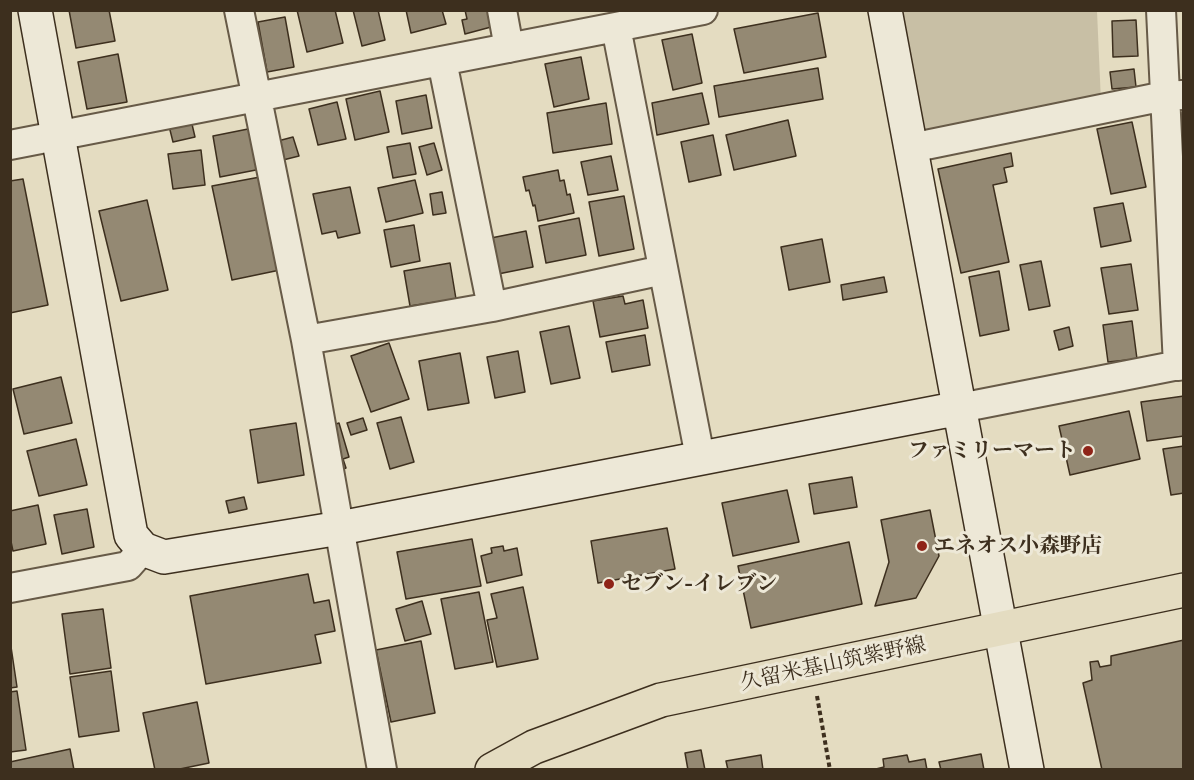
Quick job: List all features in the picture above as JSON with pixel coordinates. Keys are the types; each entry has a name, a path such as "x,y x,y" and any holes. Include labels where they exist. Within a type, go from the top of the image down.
{"main road":[{"name":"久留米基山筑紫野線","path":"492,770 534,747 661,700 999,627 1184,590"}],"street":[{"path":"35,10 131,536 143,549 164,556 340,528 1181,365 1174,96 1161,10"},
{"path":"239,10 306,340 382,770"},
{"path":"502,10 509,48"},
{"path":"885,10 1027,770"},
{"path":"10,145 692,12"},
{"path":"616,27 700,457"},
{"path":"442,61 492,307"},
{"path":"911,148 1174,96"},
{"path":"306,340 492,307 663,270"},
{"path":"10,588 128,566 143,549"}],"path":[{"path":"812,669 830,770"}],"shaded area":[{"path":"893,11 1097,11 1101,102 917,139"}],"building":[{"path":"69,10 109,10 115,41 76,48"},
{"path":"297,10 335,10 343,43 307,52"},
{"path":"353,10 378,10 385,40 362,46"},
{"path":"406,10 442,10 446,24 411,33"},
{"path":"465,10 492,10 492,13 488,14 491,27 465,34 462,20 467,19"},
{"path":"818,13 826,57 744,73 734,29"},
{"path":"285,17 294,67 267,72 258,22"},
{"path":"1136,20 1138,56 1113,57 1112,21"},
{"path":"692,34 702,83 673,90 662,40"},
{"path":"118,54 127,102 87,109 78,62"},
{"path":"581,57 589,99 554,107 545,64"},
{"path":"818,68 823,99 719,117 714,86"},
{"path":"1134,69 1136,87 1112,89 1110,72"},
{"path":"380,91 389,132 355,140 346,99"},
{"path":"702,93 709,124 657,135 652,103"},
{"path":"426,95 432,128 402,134 396,101"},
{"path":"337,102 346,139 318,145 309,109"},
{"path":"606,103 612,144 553,153 547,113"},
{"path":"191,120 195,137 173,142 169,126"},
{"path":"788,120 796,156 734,170 726,135"},
{"path":"1132,122 1146,187 1111,194 1097,129"},
{"path":"253,128 261,169 220,177 213,136"},
{"path":"713,135 721,175 689,182 681,142"},
{"path":"293,137 299,156 279,161 274,142"},
{"path":"410,143 416,174 393,178 387,147"},
{"path":"434,143 442,170 427,175 419,147"},
{"path":"201,150 205,185 173,189 168,154"},
{"path":"1011,153 1013,166 1004,168 1007,182 993,185 1009,262 961,273 938,169"},
{"path":"611,156 618,190 588,195 581,162"},
{"path":"558,170 560,181 564,180 567,195 570,194 574,213 538,221 535,205 533,206 529,190 526,191 523,177"},
{"path":"260,177 280,270 232,280 212,186"},
{"path":"23,179 48,305 10,313 10,181"},
{"path":"415,180 423,213 386,222 378,188"},
{"path":"350,187 360,233 338,238 336,231 322,234 313,194"},
{"path":"442,192 446,213 433,215 430,194"},
{"path":"624,196 634,249 599,256 589,202"},
{"path":"147,200 168,290 121,301 99,211"},
{"path":"1123,203 1131,241 1101,247 1094,208"},
{"path":"579,218 586,255 546,263 539,226"},
{"path":"414,225 420,261 391,267 384,230"},
{"path":"526,231 533,267 493,275 486,239"},
{"path":"822,239 830,282 789,290 781,247"},
{"path":"1041,261 1050,306 1029,310 1020,265"},
{"path":"450,263 456,299 410,306 404,271"},
{"path":"1131,264 1138,310 1109,314 1101,268"},
{"path":"999,271 1009,330 980,336 969,277"},
{"path":"884,277 887,292 843,300 841,285"},
{"path":"623,296 625,304 643,300 648,328 600,337 593,301"},
{"path":"1132,321 1137,359 1108,362 1103,325"},
{"path":"569,326 580,378 551,384 540,332"},
{"path":"1069,327 1073,346 1059,350 1054,331"},
{"path":"645,335 650,365 612,372 606,342"},
{"path":"389,343 409,399 371,412 351,356"},
{"path":"518,351 525,392 495,398 487,357"},
{"path":"460,353 469,403 428,410 419,361"},
{"path":"61,377 72,423 24,434 13,389"},
{"path":"1184,396 1184,436 1147,441 1141,402"},
{"path":"1129,411 1140,459 1070,475 1059,426"},
{"path":"401,417 414,462 390,469 377,423"},
{"path":"363,418 367,430 351,435 347,423"},
{"path":"296,423 304,475 258,483 250,430"},
{"path":"339,423 349,457 343,459 346,468 338,471 324,428"},
{"path":"76,439 87,485 39,496 27,451"},
{"path":"1184,446 1184,493 1171,495 1163,449"},
{"path":"852,477 857,507 814,514 809,484"},
{"path":"787,490 799,542 733,556 722,503"},
{"path":"244,497 247,509 229,513 226,501"},
{"path":"38,505 46,544 13,551 10,537 10,511"},
{"path":"87,509 94,547 62,554 54,515"},
{"path":"930,510 939,556 916,598 875,606 889,562 881,520"},
{"path":"667,528 675,569 598,583 591,541"},
{"path":"472,539 481,586 406,599 397,552"},
{"path":"849,542 862,604 751,628 738,566"},
{"path":"503,546 504,551 517,548 522,575 487,583 481,556 492,553 491,548"},
{"path":"308,574 314,603 329,600 335,631 315,635 321,663 206,684 190,596"},
{"path":"523,587 538,659 497,667 487,620 497,618 491,594"},
{"path":"479,592 493,662 455,669 441,599"},
{"path":"422,601 431,634 405,641 396,609"},
{"path":"103,609 111,668 70,674 62,614"},
{"path":"10,640 17,687 10,688"},
{"path":"1184,640 1184,770 1102,770 1083,683 1092,680 1090,662 1098,661 1100,667 1111,665 1111,656"},
{"path":"421,641 435,713 391,722 376,650"},
{"path":"111,671 119,731 79,737 70,677"},
{"path":"17,691 26,750 10,752 10,692"},
{"path":"197,702 209,763 175,770 155,770 143,713"},
{"path":"70,749 74,770 10,770 10,762"},
{"path":"701,750 705,770 688,770 685,753"},
{"path":"981,754 984,770 941,770 939,762"},
{"path":"761,755 763,770 728,770 726,761"},
{"path":"907,755 909,762 925,759 927,770 872,770 884,767 883,759"}],"place":[{"name":"ファミリーマート","path":"1088,451"},
{"name":"エネオス小森野店","path":"922,546"},
{"name":"セブン-イレブン","path":"609,584"}]}
